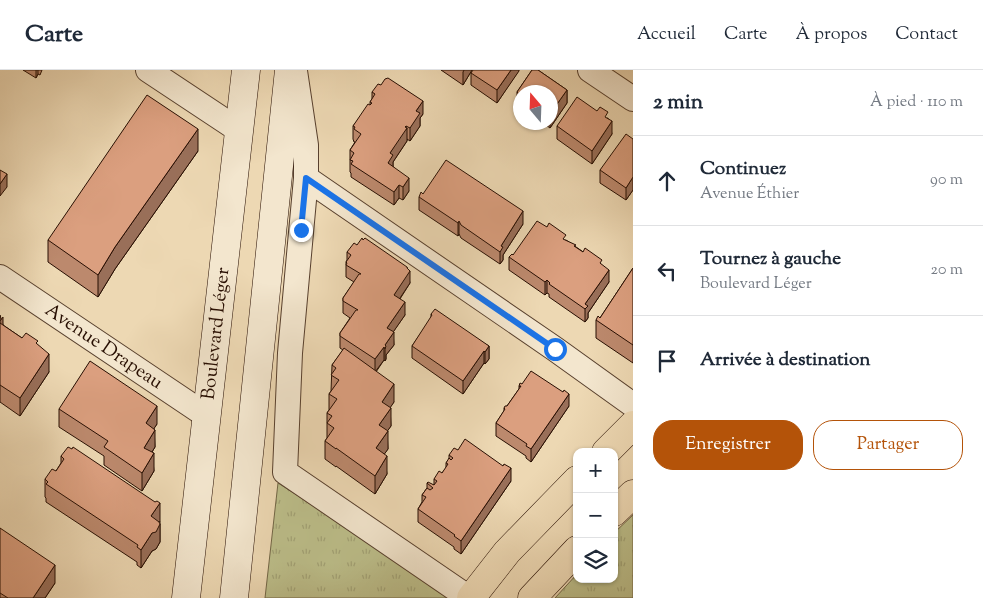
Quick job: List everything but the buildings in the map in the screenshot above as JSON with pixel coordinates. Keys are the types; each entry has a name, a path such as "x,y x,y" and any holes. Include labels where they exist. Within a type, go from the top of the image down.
{"main road":[{"name":"Boulevard Léger","path":"186,598 246,70"},
{"path":"234,598 289,70"},
{"path":"610,448 633,425"},
{"path":"470,598 507,552 573,484"},
{"path":"618,508 633,494"},
{"path":"532,598 573,554"}],"street":[{"path":"148,70 240,131"},
{"path":"294,70 306,145 306,178 290,353 285,472 470,598"},
{"path":"590,70 633,99"},
{"path":"306,178 563,354 633,405"},
{"name":"Avenue Drapeau","path":"0,277 207,416"}],"green space":[{"path":"278,483 457,598 265,598"},
{"path":"633,515 633,598 555,598 573,578 573,583 618,583 618,529"}],"route":[{"path":"301,230 306,178 555,349"}]}
